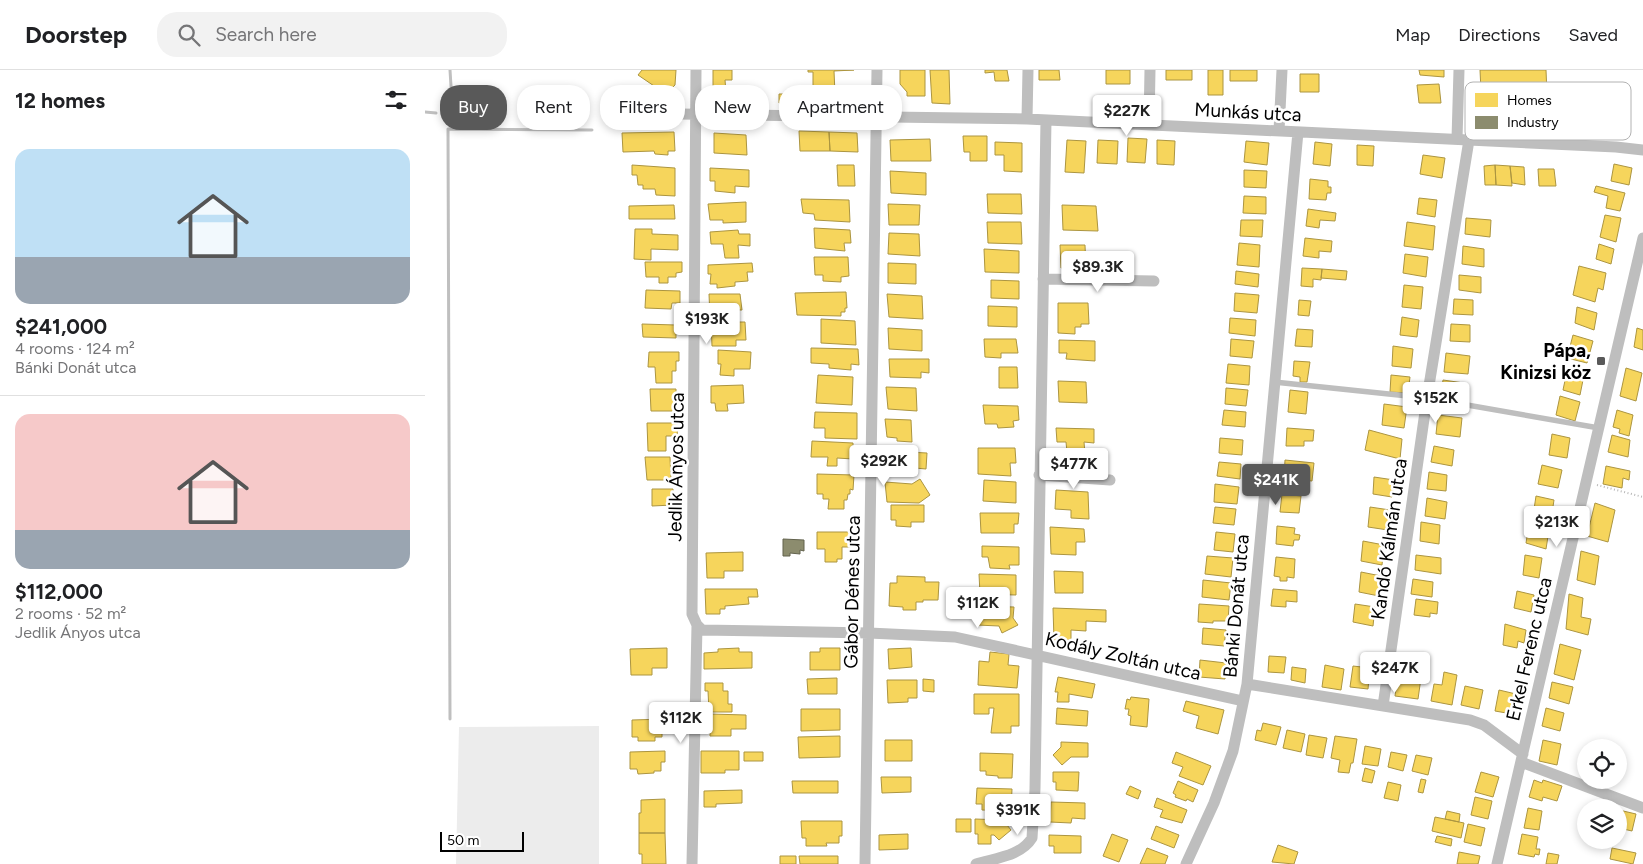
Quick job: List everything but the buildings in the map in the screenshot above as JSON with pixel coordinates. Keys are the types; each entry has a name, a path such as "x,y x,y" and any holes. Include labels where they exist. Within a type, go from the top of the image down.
{"street":[{"name":"Jedlik Ányos utca","path":"696,70 696,85"},
{"name":"Gábor Dénes utca","path":"877,70 877,85"},
{"path":"1027,119 1028,70"},
{"path":"1149,125 1150,70"},
{"path":"1279,131 1282,70"},
{"path":"1457,140 1459,70"},
{"name":"Munkás utca","path":"902,116 1027,119 1616,147 1643,150"},
{"path":"977,864 1021,851 1032,838 1035,789 1046,120"},
{"name":"Jedlik Ányos utca","path":"692,864 697,625 692,614 696,130"},
{"name":"Gábor Dénes utca","path":"865,861 877,130"},
{"name":"Bánki Donát utca","path":"1186,864 1214,803 1233,751 1247,684 1298,132"},
{"name":"Kandó Kálmán utca","path":"1383,706 1427,398 1469,140"},
{"name":"Erkel Ferenc utca","path":"1497,864 1643,238"},
{"path":"1043,279 1154,282"},
{"path":"1039,475 1110,480"},
{"name":"Kodály Zoltán utca","path":"697,625 702,630 869,632 955,638 1243,701"},
{"path":"1247,684 1470,720 1484,725 1522,758 1643,808"}],"lane":[{"path":"1274,382 1427,398 1599,428"}],"path":[{"path":"1586,482 1643,497"}],"shaded area":[{"path":"599,726 599,864 456,864 459,727"}],"waterway":[{"path":"450,70 451,85"},
{"path":"425,112 436,113"},
{"path":"450,719 448,129 592,130"}],"place":[{"name":"Pápa, Kinizsi köz","path":"1601,361"}]}
